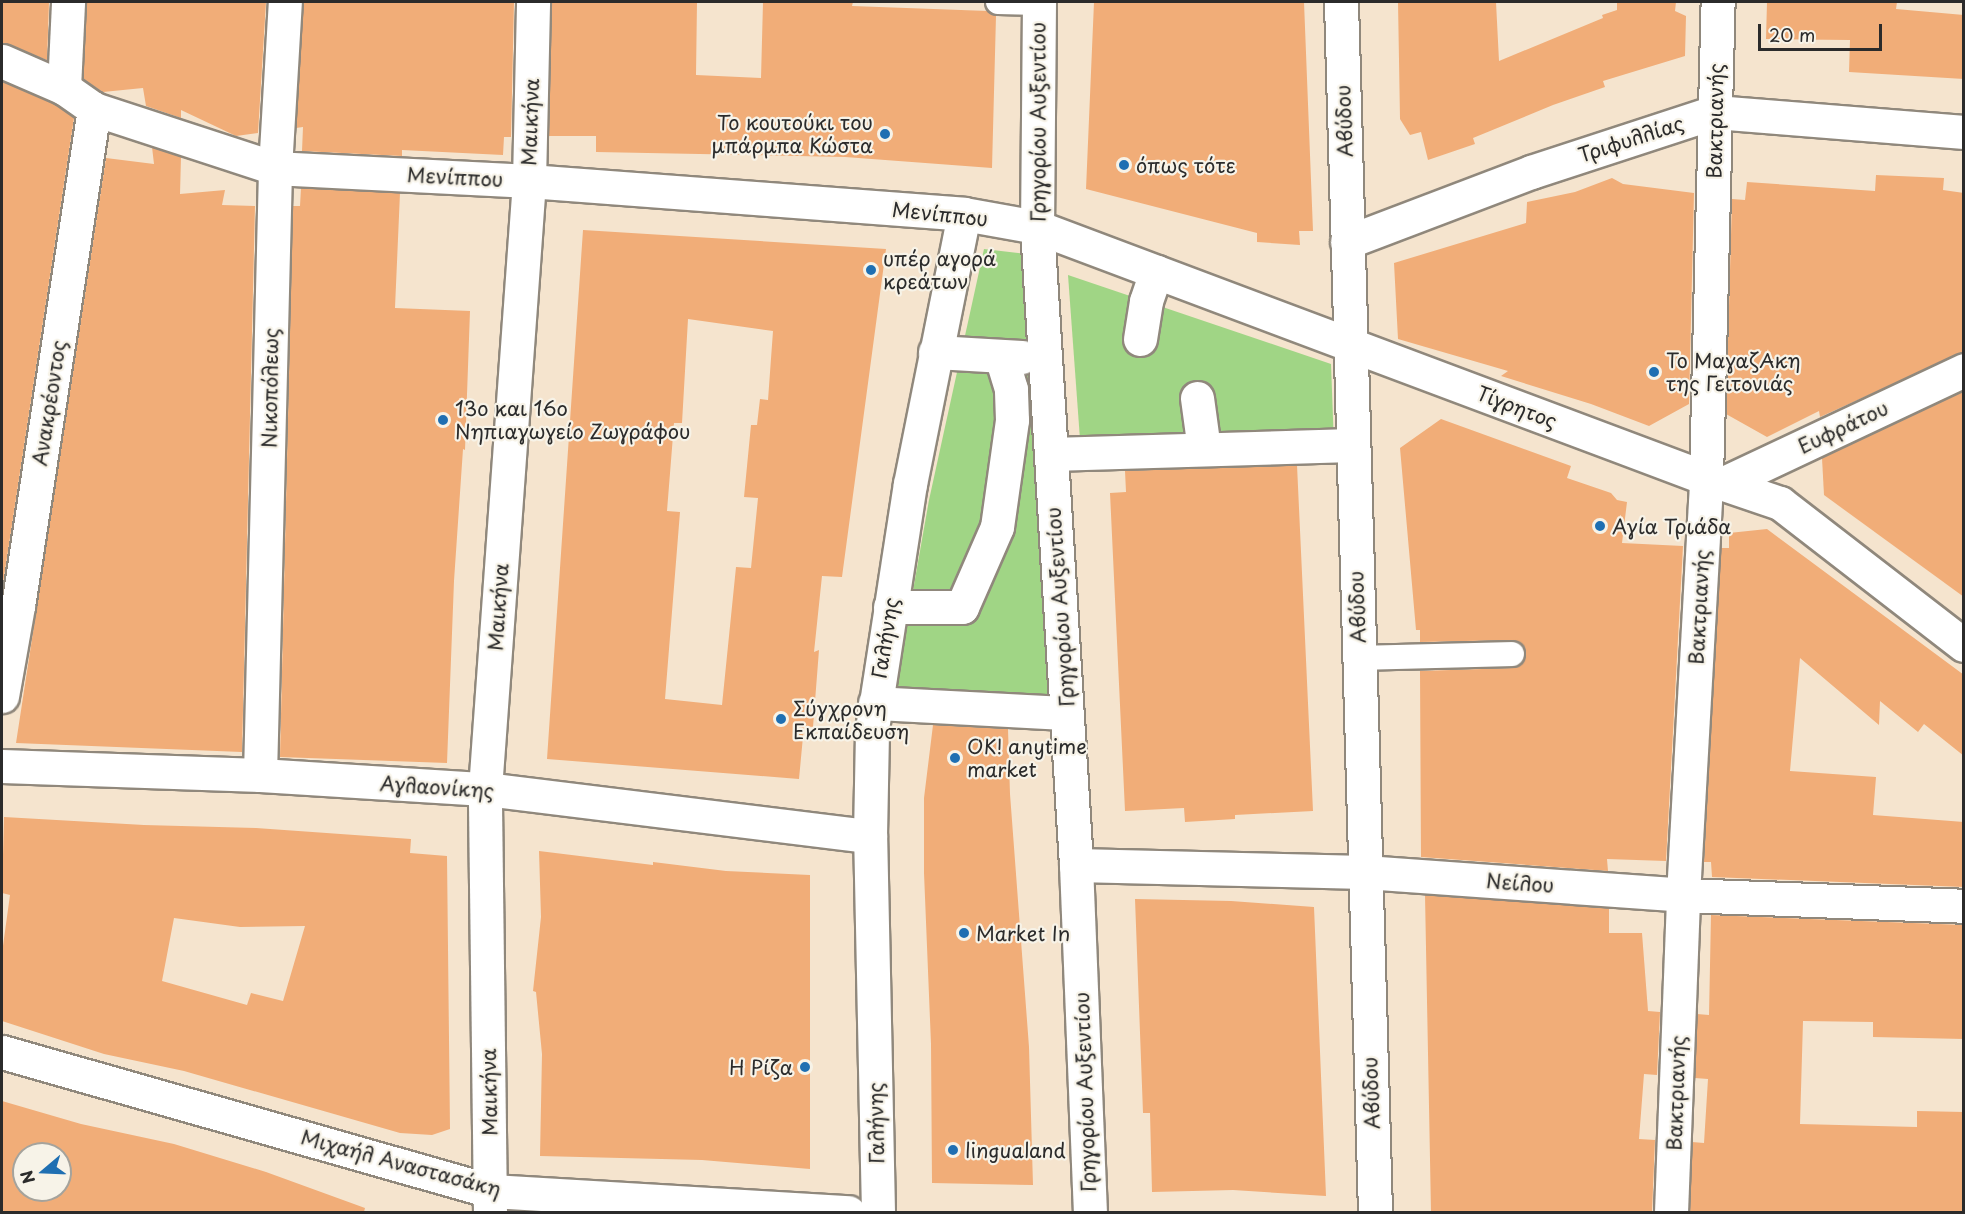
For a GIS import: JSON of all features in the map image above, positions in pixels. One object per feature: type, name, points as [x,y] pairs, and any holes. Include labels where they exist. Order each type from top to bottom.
[{"type":"street","points":[[64,88],[68,2]]},
{"type":"street","name":"Νικοπόλεως","points":[[260,776],[275,168],[285,2]]},
{"type":"street","name":"Μαικήνα","points":[[490,1202],[484,789],[529,181],[533,2]]},
{"type":"street","name":"Γρηγορίου Αυξεντίου","points":[[1039,2],[1036,227],[1076,865],[1090,1212]]},
{"type":"street","name":"Αβύδου","points":[[1341,2],[1375,1212]]},
{"type":"street","name":"Βακτριανής","points":[[1671,1212],[1683,895],[1714,481],[1715,112],[1718,2]]},
{"type":"street","name":"Μενίππου","points":[[2,61],[64,88],[94,109],[275,168],[529,181],[964,214],[1036,227]]},
{"type":"street","name":"Ανακρέοντος","points":[[2,696],[10,605],[94,109]]},
{"type":"street","name":"Τριφυλλίας","points":[[1347,242],[1531,172],[1715,112],[1964,132]]},
{"type":"street","name":"Γαλήνης","points":[[878,1212],[870,836],[872,729],[890,607],[935,352],[964,214]]},
{"type":"street","name":"Τίγρητος","points":[[1036,227],[1714,481],[1780,503],[1964,645]]},
{"type":"street","points":[[1140,339],[1146,301],[1156,272]]},
{"type":"street","points":[[935,352],[1045,359]]},
{"type":"street","points":[[890,607],[963,608],[997,527],[1012,420],[1011,389],[1001,356]]},
{"type":"street","name":"Ευφράτου","points":[[1714,481],[1964,370]]},
{"type":"street","points":[[1197,398],[1204,449]]},
{"type":"street","points":[[1051,454],[1352,445]]},
{"type":"street","points":[[875,703],[1067,713]]},
{"type":"street","name":"Αγλαονίκης","points":[[2,766],[260,776],[484,789],[870,836]]},
{"type":"street","name":"Νείλου","points":[[1076,865],[1365,872],[1683,895],[1964,906]]},
{"type":"street","name":"Μιχαήλ Αναστασάκη","points":[[2,1052],[490,1202],[848,1212]]},
{"type":"lane","points":[[998,2],[1039,2]]},
{"type":"lane","points":[[1359,658],[1512,654]]},
{"type":"green space","points":[[984,249],[1027,254],[1052,706],[894,698],[929,500]]},
{"type":"green space","points":[[1068,275],[1331,364],[1334,446],[1081,453]]},
{"type":"building","points":[[2,2],[49,2],[47,60],[2,43]]},
{"type":"building","points":[[87,2],[266,2],[258,133],[236,136],[181,110],[181,118],[146,106],[143,88],[103,92],[83,79]]},
{"type":"building","points":[[303,2],[514,2],[511,137],[504,137],[503,155],[402,150],[402,156],[302,151],[303,127],[296,128]]},
{"type":"building","points":[[552,2],[697,2],[696,75],[761,78],[763,2],[853,2],[852,6],[988,11],[996,16],[992,168],[845,157],[596,152],[596,136],[549,136]]},
{"type":"building","points":[[1094,2],[1304,2],[1313,231],[1299,231],[1300,245],[1257,242],[1257,233],[1086,189]]},
{"type":"building","points":[[1398,2],[1496,2],[1499,61],[1603,18],[1602,15],[1617,10],[1617,2],[1676,2],[1675,11],[1686,16],[1685,56],[1603,81],[1605,87],[1553,105],[1473,138],[1475,144],[1428,160],[1421,132],[1410,135],[1400,119]]},
{"type":"building","points":[[1767,2],[1897,2],[1896,9],[1964,15],[1964,79],[1849,72],[1850,40],[1766,39]]},
{"type":"building","points":[[2,81],[55,104],[74,118],[2,590]]},
{"type":"building","points":[[152,147],[181,157],[180,194],[225,190],[222,205],[255,206],[242,752],[16,743],[106,158],[154,164]]},
{"type":"building","points":[[1876,175],[1944,178],[1943,190],[1964,193],[1964,352],[1820,417],[1819,411],[1767,437],[1726,414],[1732,199],[1745,200],[1747,182],[1875,191]]},
{"type":"building","points":[[1612,178],[1623,184],[1694,193],[1689,404],[1649,426],[1591,404],[1501,376],[1508,371],[1398,339],[1394,263],[1526,223],[1527,202],[1575,192]]},
{"type":"building","points":[[301,188],[400,193],[395,308],[470,311],[465,450],[463,449],[454,581],[447,763],[280,757],[293,206],[300,206]]},
{"type":"building","points":[[583,230],[886,249],[842,577],[822,576],[814,652],[819,650],[813,727],[804,726],[799,779],[547,759]],"holes":[[[688,319],[773,331],[768,400],[760,399],[757,425],[751,425],[744,497],[758,498],[751,568],[736,567],[722,705],[665,699],[680,512],[667,511],[674,423],[682,423]]]},
{"type":"building","points":[[1964,391],[1964,597],[1824,495],[1822,458]]},
{"type":"building","points":[[1441,419],[1571,466],[1567,478],[1611,493],[1617,500],[1627,502],[1622,543],[1683,546],[1666,861],[1607,859],[1608,871],[1421,857],[1420,671],[1513,668],[1524,661],[1526,654],[1524,646],[1512,640],[1420,642],[1420,630],[1416,630],[1400,448]]},
{"type":"building","points":[[1297,465],[1313,811],[1235,815],[1235,819],[1185,822],[1184,808],[1125,811],[1110,493],[1126,492],[1125,471]]},
{"type":"building","points":[[1767,529],[1964,675],[1964,756],[1924,724],[1918,732],[1880,701],[1879,725],[1800,658],[1790,771],[1876,777],[1873,815],[1964,822],[1964,887],[1712,877],[1711,862],[1704,862],[1721,548],[1729,548],[1729,533]]},
{"type":"building","points":[[933,725],[1008,729],[1010,794],[1029,1047],[1033,1185],[932,1183],[931,1044],[924,873],[924,798]]},
{"type":"building","points":[[4,817],[144,825],[256,828],[411,839],[410,853],[447,856],[450,1129],[432,1135],[400,1133],[184,1071],[104,1054],[2,1021],[2,953],[10,895],[2,893]],"holes":[[[174,918],[240,927],[305,926],[283,1001],[251,993],[247,1005],[162,981]]]},
{"type":"building","points":[[539,851],[653,865],[653,862],[726,871],[810,875],[810,1169],[702,1160],[540,1156],[542,1054],[536,992],[533,991],[541,917]]},
{"type":"building","points":[[1425,895],[1609,908],[1609,933],[1642,933],[1648,1011],[1660,1012],[1657,1075],[1644,1074],[1639,1139],[1655,1140],[1652,1212],[1431,1212]]},
{"type":"building","points":[[1135,899],[1231,901],[1314,907],[1326,1196],[1233,1190],[1152,1192],[1150,1113],[1143,1113]]},
{"type":"building","points":[[1711,915],[1964,925],[1964,1039],[1873,1037],[1873,1022],[1803,1021],[1800,1124],[1917,1127],[1917,1111],[1964,1112],[1964,1212],[1690,1212],[1692,1142],[1704,1143],[1708,1079],[1695,1078],[1697,1014],[1709,1015]]},
{"type":"building","points":[[2,1101],[81,1124],[174,1144],[266,1172],[365,1208],[364,1212],[2,1212]]},
{"type":"place","name":"Το κουτούκι του μπάρμπα Κώστα","points":[[885,134]]},
{"type":"place","name":"όπως τότε","points":[[1124,165]]},
{"type":"place","name":"υπέρ αγορά κρεάτων","points":[[871,270]]},
{"type":"place","name":"Το ΜαγαζΑκη της Γειτονιάς","points":[[1654,372]]},
{"type":"place","name":"13ο και 16ο Νηπιαγωγείο Ζωγράφου","points":[[443,420]]},
{"type":"place","name":"Αγία Τριάδα","points":[[1600,526]]},
{"type":"place","name":"Σύγχρονη Εκπαίδευση","points":[[781,719]]},
{"type":"place","name":"OK! anytime market","points":[[955,758]]},
{"type":"place","name":"Market In","points":[[964,933]]},
{"type":"place","name":"Η Ρίζα","points":[[805,1067]]},
{"type":"place","name":"lingualand","points":[[953,1150]]}]
